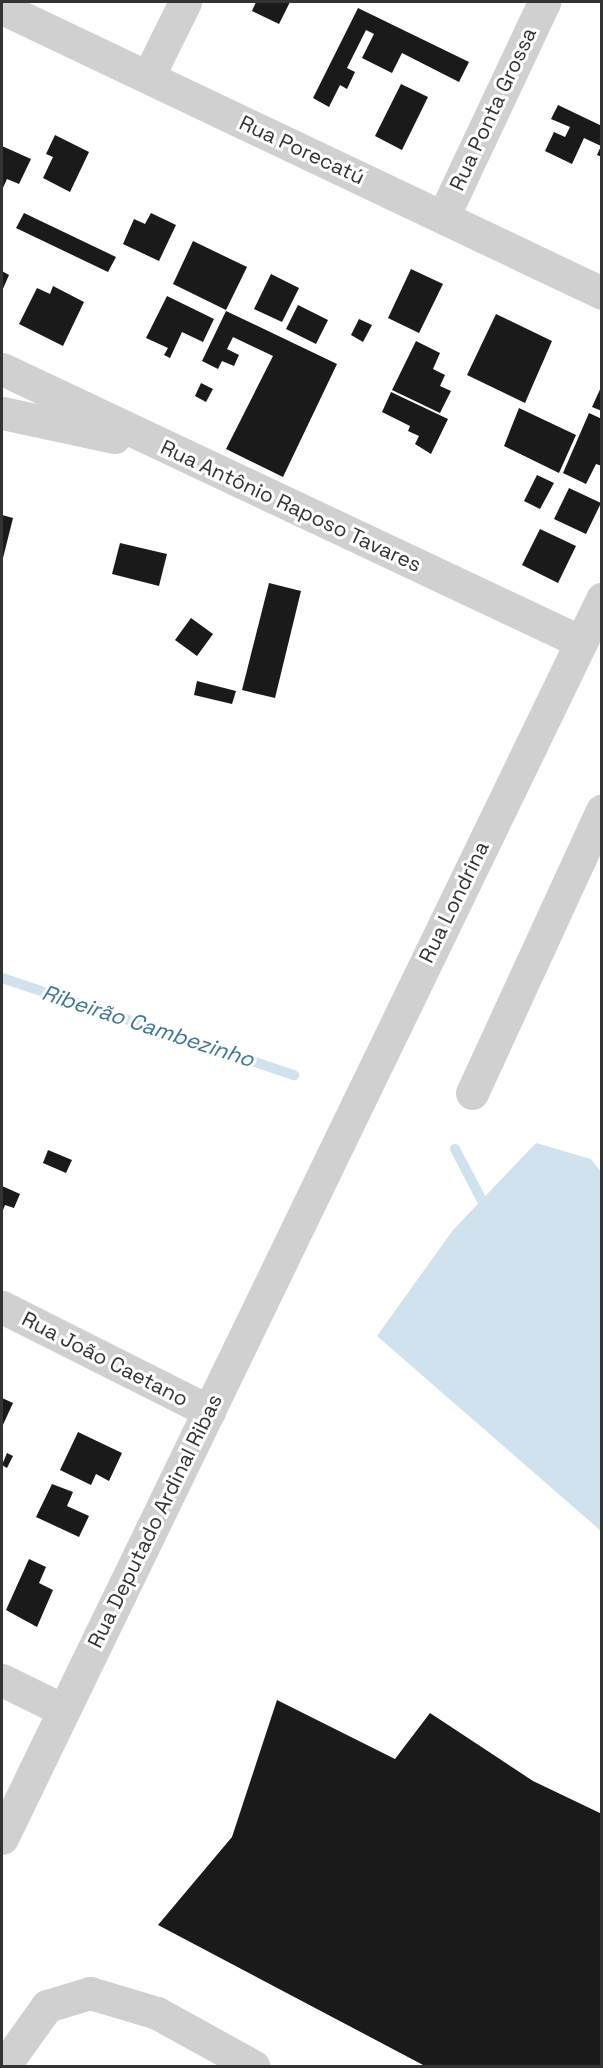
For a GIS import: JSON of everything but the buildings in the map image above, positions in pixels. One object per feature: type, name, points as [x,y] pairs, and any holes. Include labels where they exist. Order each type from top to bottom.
[{"type":"street","points":[[148,77],[185,2]]},
{"type":"street","name":"Rua Ponta Grossa","points":[[442,217],[544,2]]},
{"type":"street","name":"Rua Porecatú","points":[[2,8],[602,293]]},
{"type":"street","name":"Rua Antônio Raposo Tavares","points":[[2,369],[581,642]]},
{"type":"street","points":[[2,413],[168,449]]},
{"type":"street","name":"Rua Londrina","points":[[307,1204],[602,600]]},
{"type":"street","points":[[472,1093],[602,810]]},
{"type":"street","name":"Rua Deputado Ardinal Ribas","points":[[2,1838],[307,1204]]},
{"type":"street","name":"Rua João Caetano","points":[[2,1307],[209,1411]]},
{"type":"street","points":[[2,1680],[63,1710]]},
{"type":"street","points":[[4,2067],[47,2006],[90,1994],[157,2013],[253,2067]]},
{"type":"water","points":[[536,1143],[591,1159],[601,1172],[601,1531],[377,1336],[453,1230]]},
{"type":"waterway","name":"Ribeirão Cambezinho","points":[[2,978],[294,1075]]},
{"type":"waterway","name":"Ribeirão Cambezinho","points":[[455,1149],[488,1212]]}]
